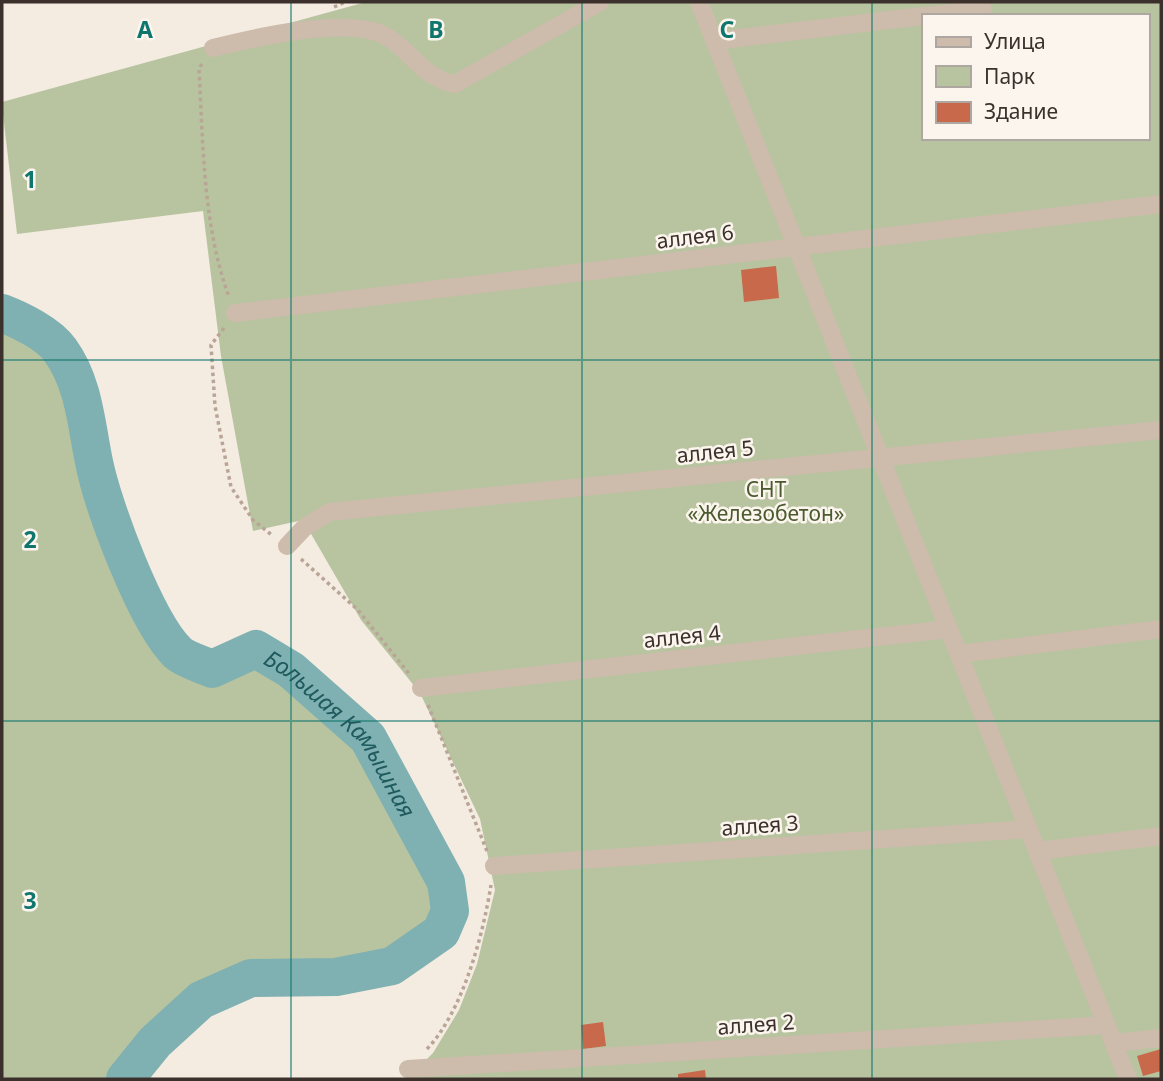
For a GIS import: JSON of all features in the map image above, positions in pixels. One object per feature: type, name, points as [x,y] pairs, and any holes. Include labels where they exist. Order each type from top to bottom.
[{"type":"street","points":[[213,48],[271,34],[305,30],[360,30],[387,37],[439,81],[455,84],[600,2]]},
{"type":"street","points":[[699,2],[1128,1079]]},
{"type":"street","points":[[942,14],[983,9]]},
{"type":"street","points":[[714,41],[922,16]]},
{"type":"street","name":"аллея 6","points":[[235,313],[1161,204]]},
{"type":"street","name":"аллея 5","points":[[287,546],[304,528],[329,512],[1161,430]]},
{"type":"street","name":"аллея 4","points":[[421,688],[949,629]]},
{"type":"street","points":[[959,654],[1161,629]]},
{"type":"street","name":"аллея 3","points":[[494,866],[1029,829]]},
{"type":"street","points":[[1038,851],[1161,836]]},
{"type":"street","name":"аллея 2","points":[[408,1069],[1107,1025]]},
{"type":"street","points":[[1114,1043],[1161,1038]]},
{"type":"path","points":[[213,48],[199,68],[210,211],[218,265],[235,313],[211,345],[215,406],[231,487],[253,520],[287,546],[358,610],[421,688],[494,866],[475,953],[451,1012],[432,1044],[408,1069]]},
{"type":"green space","name":"СНТ «Железобетон»","points":[[366,2],[1161,2],[1161,1079],[407,1079],[433,1053],[459,1010],[477,964],[495,890],[480,819],[420,693],[361,620],[303,520],[253,531],[221,356],[203,211],[17,234],[2,102]]},
{"type":"green space","points":[[2,313],[49,338],[69,363],[79,390],[106,506],[140,591],[166,638],[181,656],[212,669],[256,649],[291,670],[368,738],[446,882],[450,911],[441,932],[392,966],[336,977],[251,978],[201,1000],[155,1042],[125,1079],[2,1079]]},
{"type":"building","points":[[776,266],[779,298],[744,302],[741,270]]},
{"type":"building","points":[[603,1022],[606,1046],[583,1049],[581,1025]]},
{"type":"building","points":[[1161,1049],[1161,1071],[1143,1076],[1137,1056]]},
{"type":"building","points":[[705,1070],[706,1079],[678,1079],[678,1074]]},
{"type":"waterway","name":"Большая Камышная","points":[[2,313],[49,338],[68,363],[83,404],[106,506],[127,563],[166,638],[178,653],[212,669],[256,649],[291,670],[368,738],[446,882],[450,911],[441,932],[392,966],[336,977],[251,978],[201,1000],[155,1042],[125,1079]]}]
